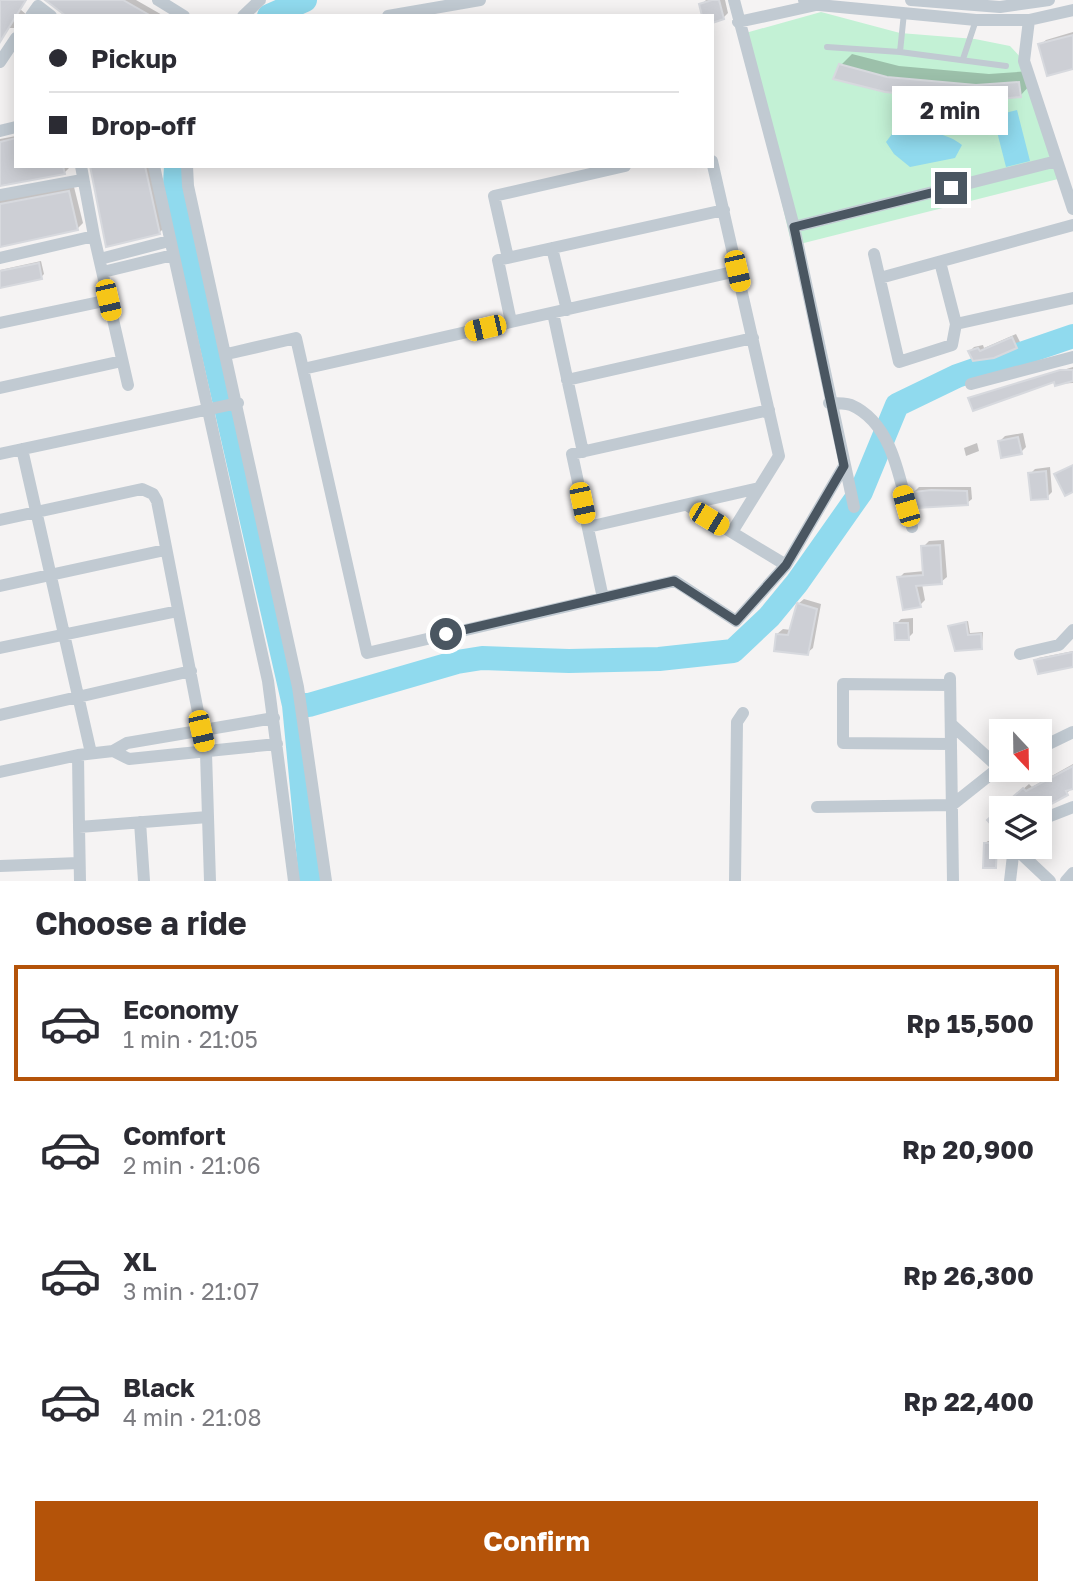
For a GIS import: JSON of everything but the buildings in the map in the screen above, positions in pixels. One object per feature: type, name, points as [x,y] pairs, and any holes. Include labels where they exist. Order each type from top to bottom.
[{"type":"street","points":[[158,0],[181,14]]},
{"type":"street","points":[[245,14],[260,0]]},
{"type":"street","points":[[400,14],[480,0]]},
{"type":"street","points":[[734,0],[737,22],[794,227],[829,402],[854,507]]},
{"type":"street","points":[[804,0],[819,5]]},
{"type":"street","points":[[737,22],[819,5],[1000,7],[1049,0]]},
{"type":"street","points":[[908,6],[976,20],[1029,20],[1073,10]]},
{"type":"street","points":[[1029,20],[1024,61],[1073,209]]},
{"type":"street","points":[[1,60],[14,41]]},
{"type":"street","points":[[794,227],[1057,161]]},
{"type":"street","points":[[154,168],[169,241],[212,409],[274,718],[294,881]]},
{"type":"street","points":[[187,168],[188,186],[298,687],[326,881]]},
{"type":"street","points":[[508,258],[494,195],[616,168]]},
{"type":"street","points":[[714,168],[779,456],[732,532]]},
{"type":"street","points":[[0,195],[82,173],[128,386]]},
{"type":"street","points":[[512,322],[498,260],[724,210]]},
{"type":"street","points":[[880,278],[1073,225]]},
{"type":"street","points":[[0,258],[94,236]]},
{"type":"street","points":[[101,266],[169,241]]},
{"type":"street","points":[[552,248],[566,310]]},
{"type":"street","points":[[874,254],[896,358],[904,363],[952,345],[956,324],[940,262]]},
{"type":"street","points":[[101,266],[173,255]]},
{"type":"street","points":[[303,369],[737,271]]},
{"type":"street","points":[[956,324],[1073,298]]},
{"type":"street","points":[[0,323],[108,300]]},
{"type":"street","points":[[553,313],[583,452]]},
{"type":"street","points":[[227,354],[296,338],[367,653],[674,581],[736,621],[786,565],[844,466]]},
{"type":"street","points":[[567,380],[753,338]]},
{"type":"street","points":[[971,384],[1073,357]]},
{"type":"street","points":[[0,387],[122,361]]},
{"type":"street","points":[[829,402],[851,405],[888,443],[912,527]]},
{"type":"street","points":[[0,454],[235,404]]},
{"type":"street","points":[[603,598],[572,454],[769,410]]},
{"type":"street","points":[[22,449],[78,697],[85,754],[79,827],[80,881]]},
{"type":"street","points":[[588,527],[759,488]]},
{"type":"street","points":[[0,520],[142,489],[153,494],[157,501],[206,754],[210,881]]},
{"type":"street","points":[[687,505],[786,565]]},
{"type":"street","points":[[0,586],[165,550]]},
{"type":"street","points":[[0,648],[178,611]]},
{"type":"street","points":[[1020,654],[1059,645],[1073,630]]},
{"type":"street","points":[[0,715],[191,671]]},
{"type":"street","points":[[951,744],[843,743],[843,684],[950,681],[951,724],[953,881]]},
{"type":"street","points":[[735,881],[737,722],[743,713]]},
{"type":"street","points":[[0,772],[85,754],[113,751],[127,743],[274,718]]},
{"type":"street","points":[[951,724],[989,757]]},
{"type":"street","points":[[1052,742],[1073,732]]},
{"type":"street","points":[[113,751],[129,759],[206,754],[277,744]]},
{"type":"street","points":[[817,807],[952,805],[989,774]]},
{"type":"street","points":[[1052,816],[1072,808]]},
{"type":"street","points":[[79,827],[208,817]]},
{"type":"street","points":[[140,822],[144,881]]},
{"type":"street","points":[[1010,881],[1013,859]]},
{"type":"street","points":[[1027,859],[1051,881]]},
{"type":"street","points":[[0,866],[79,863]]},
{"type":"street","points":[[1066,881],[1073,873]]},
{"type":"lane","points":[[900,52],[908,6]]},
{"type":"lane","points":[[963,59],[976,20]]},
{"type":"lane","points":[[827,47],[900,52],[1006,66]]},
{"type":"green space","points":[[821,12],[900,33],[975,39],[1010,46],[1024,61],[1058,179],[792,246],[742,34]]},
{"type":"water","points":[[1017,110],[1030,161],[1006,167],[993,116]]},
{"type":"water","points":[[917,122],[962,145],[955,158],[910,167],[894,154],[886,142],[898,126]]},
{"type":"waterway","points":[[274,14],[305,0]]},
{"type":"waterway","points":[[176,168],[175,185],[294,705],[311,881]]},
{"type":"waterway","points":[[294,705],[309,705],[457,662],[482,658],[569,661],[659,659],[733,651],[769,617],[797,583],[861,492],[897,405],[957,376],[1073,336]]},
{"type":"route","points":[[446,634],[674,581],[736,621],[786,565],[844,466],[794,227],[951,188]]}]
